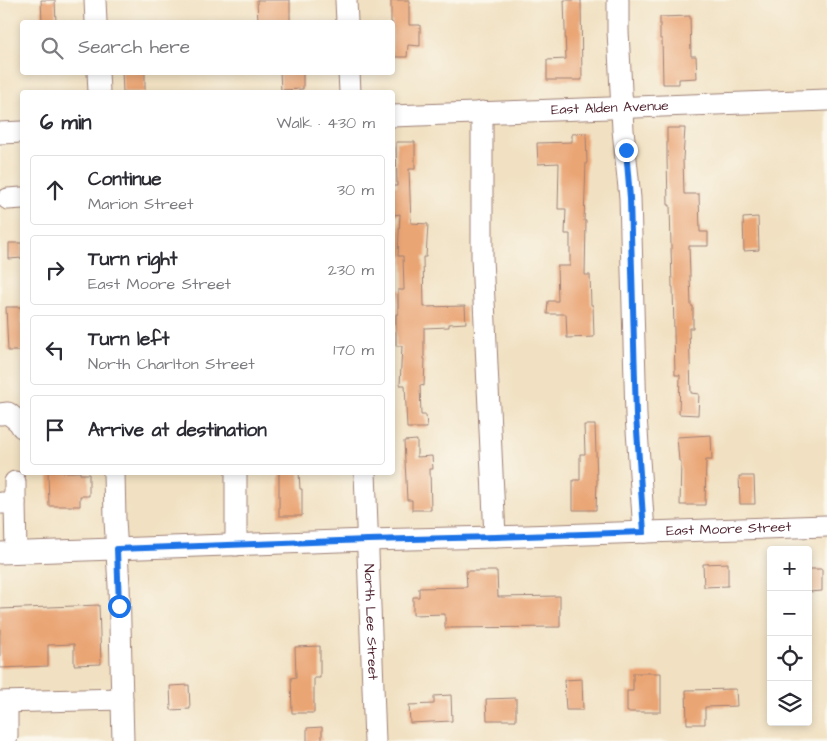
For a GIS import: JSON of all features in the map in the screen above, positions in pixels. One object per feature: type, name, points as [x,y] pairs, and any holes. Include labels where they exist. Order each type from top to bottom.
[{"type":"street","points":[[95,0],[96,20]]},
{"type":"street","points":[[346,0],[347,20]]},
{"type":"street","points":[[618,0],[622,108],[630,198],[636,416],[644,532]]},
{"type":"street","points":[[98,75],[99,90]]},
{"type":"street","points":[[349,75],[350,90]]},
{"type":"street","name":"East Alden Avenue","points":[[395,116],[827,100]]},
{"type":"street","points":[[482,112],[482,258],[495,537]]},
{"type":"street","points":[[0,133],[20,132]]},
{"type":"street","points":[[0,414],[8,413],[20,422]]},
{"type":"street","points":[[114,475],[123,741]]},
{"type":"street","points":[[236,475],[236,545]]},
{"type":"street","name":"North Lee Street","points":[[365,475],[375,741]]},
{"type":"street","points":[[8,552],[11,489]]},
{"type":"street","name":"East Moore Street","points":[[8,552],[827,526]]},
{"type":"street","points":[[6,741],[4,702],[122,699]]},
{"type":"building","points":[[41,0],[55,0],[56,20],[42,20]]},
{"type":"building","points":[[257,0],[290,0],[290,20],[258,20]]},
{"type":"building","points":[[391,0],[409,0],[409,25],[420,25],[420,46],[408,45],[407,57],[395,57],[395,20],[391,20]]},
{"type":"building","points":[[564,0],[581,0],[582,80],[547,80],[547,60],[566,59]]},
{"type":"building","points":[[690,16],[691,56],[696,56],[697,78],[679,79],[679,84],[663,84],[660,17]]},
{"type":"building","points":[[122,75],[145,75],[145,90],[123,90]]},
{"type":"building","points":[[280,75],[303,75],[303,89],[281,90]]},
{"type":"building","points":[[667,128],[685,128],[683,159],[684,194],[699,194],[700,232],[708,232],[708,246],[689,246],[691,306],[693,306],[693,328],[689,328],[691,393],[699,394],[698,415],[679,414],[680,375],[675,375]]},
{"type":"building","points":[[586,133],[585,275],[590,275],[594,337],[567,338],[566,314],[547,314],[548,301],[558,301],[557,266],[570,266],[570,234],[565,234],[566,209],[558,209],[559,163],[538,164],[537,143],[572,142],[572,134]]},
{"type":"building","points":[[396,142],[415,142],[415,169],[409,169],[411,223],[428,224],[426,257],[423,257],[424,307],[465,306],[466,323],[449,324],[449,327],[424,328],[424,386],[420,385],[421,415],[426,415],[427,428],[407,428],[405,385],[400,385],[402,346],[396,346],[396,314],[398,314],[398,290],[404,290],[403,256],[398,256],[400,214],[395,215],[395,186],[397,186]]},
{"type":"building","points":[[758,217],[759,250],[744,251],[743,218]]},
{"type":"building","points":[[9,243],[20,243],[20,258],[9,259]]},
{"type":"building","points":[[6,307],[20,307],[20,351],[8,351]]},
{"type":"building","points":[[584,425],[595,425],[596,510],[573,510],[573,480],[580,480],[580,454],[585,454]]},
{"type":"building","points":[[711,435],[712,460],[706,460],[705,505],[680,505],[681,461],[679,461],[677,437]]},
{"type":"building","points":[[417,440],[417,457],[432,456],[433,469],[430,469],[431,510],[412,510],[412,500],[407,500],[404,441]]},
{"type":"building","points":[[48,475],[89,475],[89,496],[80,496],[80,506],[49,506]]},
{"type":"building","points":[[279,475],[299,475],[300,489],[302,489],[302,516],[279,516]]},
{"type":"building","points":[[739,476],[754,476],[755,504],[740,504]]},
{"type":"building","points":[[728,563],[728,586],[704,587],[703,564]]},
{"type":"building","points":[[812,569],[822,569],[822,591],[812,592]]},
{"type":"building","points":[[466,571],[497,571],[498,597],[560,596],[560,627],[445,628],[445,614],[413,615],[413,597],[419,597],[419,588],[467,587]]},
{"type":"building","points":[[99,605],[101,664],[74,665],[74,644],[48,645],[48,666],[0,668],[0,609]]},
{"type":"building","points":[[320,646],[320,678],[314,678],[314,713],[292,713],[291,678],[296,677],[295,647]]},
{"type":"building","points":[[633,673],[661,673],[661,712],[627,712],[627,691],[633,691]]},
{"type":"building","points":[[582,679],[583,710],[566,710],[564,680]]},
{"type":"building","points":[[189,685],[190,709],[171,710],[170,686]]},
{"type":"building","points":[[736,689],[737,706],[705,707],[705,724],[687,724],[686,690]]},
{"type":"building","points":[[451,695],[452,721],[410,723],[409,705],[434,704],[434,696]]},
{"type":"building","points":[[516,698],[516,720],[487,720],[486,699]]},
{"type":"building","points":[[322,727],[322,741],[307,741],[307,728]]},
{"type":"route","points":[[119,606],[117,549],[644,532],[636,416],[630,198],[626,150]]}]
